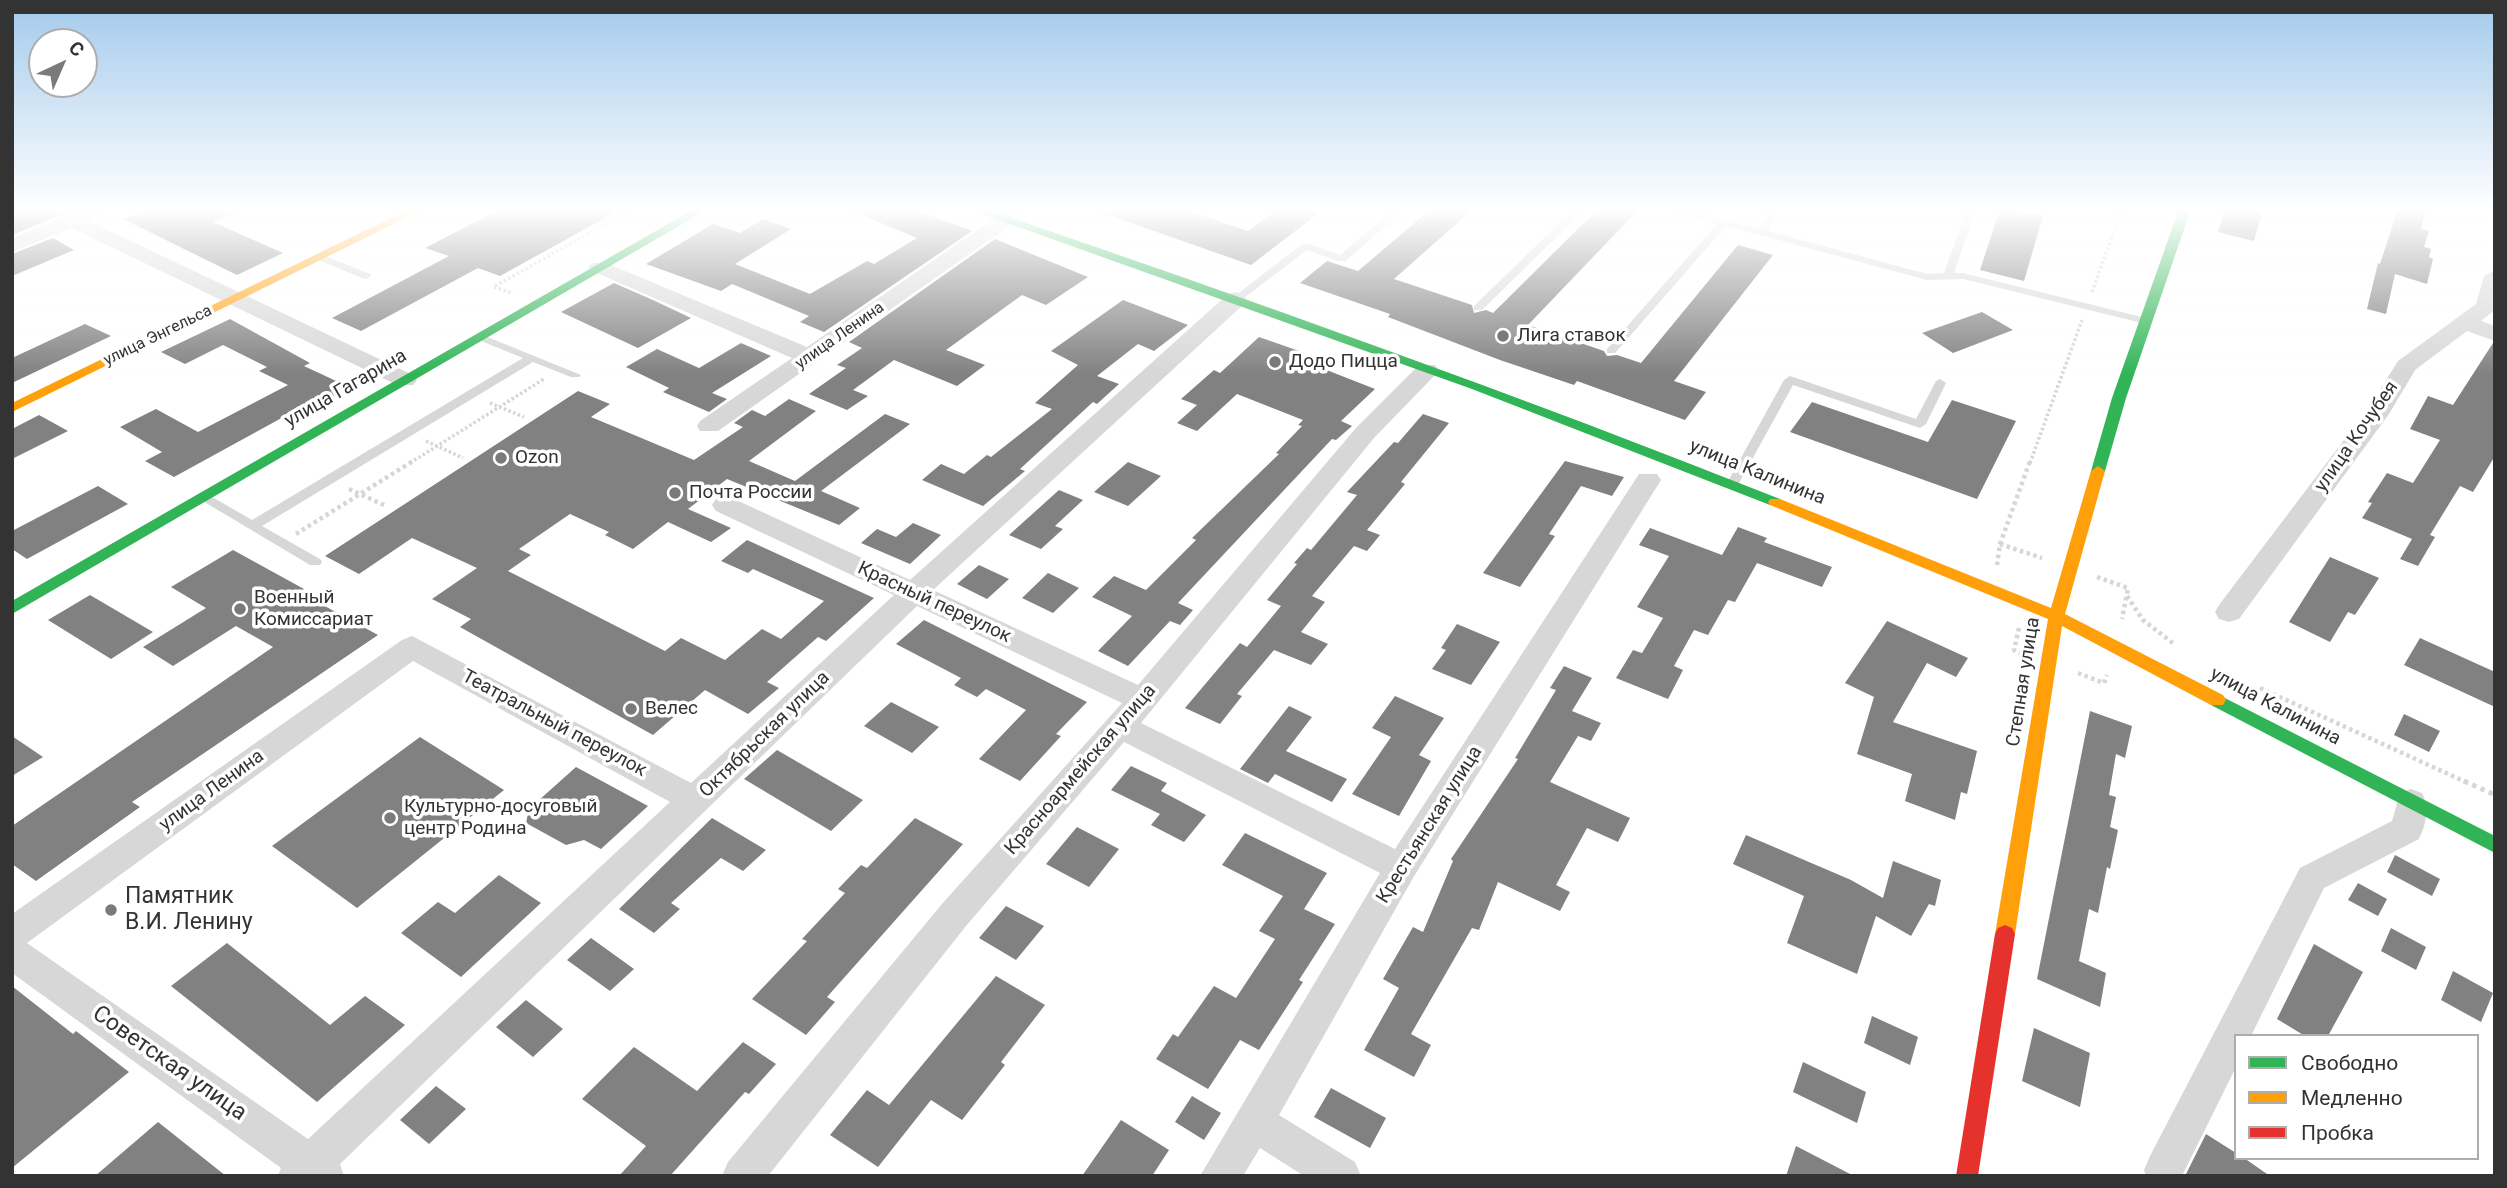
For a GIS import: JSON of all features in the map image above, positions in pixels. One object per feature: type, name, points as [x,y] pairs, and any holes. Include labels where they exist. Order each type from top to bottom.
[{"type":"main road","name":"улица Энгельса","points":[[12,408],[304,264]]},
{"type":"main road","name":"улица Гагарина","points":[[12,608],[604,264]]},
{"type":"main road","name":"улица Калинина","points":[[1144,264],[1732,485],[2056,616],[2495,845]]},
{"type":"main road","name":"Степная улица","points":[[1966,1176],[2056,616],[2119,398],[2166,264]]},
{"type":"street","points":[[162,264],[405,380]]},
{"type":"street","name":"улица Ленина","points":[[709,426],[942,264]]},
{"type":"street","points":[[599,267],[810,357]]},
{"type":"street","name":"улица Кочубея","points":[[2229,612],[2380,409],[2406,366],[2486,307],[2495,276]]},
{"type":"street","name":"Октябрьская улица","points":[[311,1172],[913,593],[1236,299]]},
{"type":"street","points":[[2465,323],[2495,334]]},
{"type":"street","name":"Красноармейская улица","points":[[741,1176],[954,915],[1121,727],[1366,433],[1427,370]]},
{"type":"street","name":"Крестьянская улица","points":[[1220,1176],[1255,1122],[1401,868],[1648,480]]},
{"type":"street","name":"Красный переулок","points":[[725,505],[1143,701]]},
{"type":"street","name":"улица Ленина","points":[[12,934],[412,647]]},
{"type":"street","name":"Театральный переулок","points":[[412,647],[696,801]]},
{"type":"street","points":[[1121,727],[1401,868]]},
{"type":"street","points":[[2164,1170],[2312,878],[2407,829],[2411,802]]},
{"type":"street","name":"Советская улица","points":[[12,953],[311,1172]]},
{"type":"street","points":[[1255,1122],[1341,1176]]},
{"type":"lane","points":[[338,264],[366,276]]},
{"type":"lane","points":[[1236,299],[1282,264]]},
{"type":"lane","points":[[1478,308],[1523,264]]},
{"type":"lane","points":[[1611,351],[1687,264]]},
{"type":"lane","points":[[1880,264],[1927,277],[1963,276],[2146,321]]},
{"type":"lane","points":[[1948,276],[1952,264]]},
{"type":"lane","points":[[480,337],[575,375]]},
{"type":"lane","points":[[251,526],[532,358]]},
{"type":"lane","points":[[1732,485],[1790,380],[1920,424],[1940,383]]},
{"type":"lane","points":[[202,497],[315,562]]},
{"type":"path","points":[[494,287],[534,264]]},
{"type":"path","points":[[2000,544],[2102,264]]},
{"type":"path","points":[[282,543],[560,369]]},
{"type":"path","points":[[2127,596],[2143,620],[2184,651]]},
{"type":"path","points":[[2252,688],[2265,688],[2495,795]]},
{"type":"building","points":[[12,264],[40,264],[12,276]]},
{"type":"building","points":[[216,264],[259,264],[237,275]]},
{"type":"building","points":[[433,264],[521,264],[500,276],[478,268],[361,331],[332,318]]},
{"type":"building","points":[[647,264],[736,264],[810,294],[861,264],[923,264],[824,332],[800,322],[809,316],[732,284],[721,291]]},
{"type":"building","points":[[959,264],[1057,264],[1088,277],[1046,305],[1022,295],[946,350],[985,365],[957,386],[894,360],[853,390],[868,396],[847,410],[809,394],[846,368],[837,365],[862,348],[849,342]]},
{"type":"building","points":[[1323,264],[1338,264],[1358,271],[1366,264],[1410,264],[1394,279],[1472,305],[1474,313],[1486,310],[1493,313],[1542,264],[1586,264],[1528,325],[1604,351],[1607,356],[1617,355],[1641,363],[1722,264],[1766,264],[1674,381],[1706,392],[1685,420],[1577,381],[1574,385],[1500,360],[1388,317],[1390,314],[1300,283]]},
{"type":"building","points":[[1982,264],[2029,264],[2024,281],[1980,270]]},
{"type":"building","points":[[2378,264],[2432,264],[2427,284],[2395,274],[2386,314],[2367,309]]},
{"type":"building","points":[[614,283],[691,318],[638,348],[561,312]]},
{"type":"building","points":[[1123,300],[1188,325],[1154,351],[1138,344],[1097,376],[1119,384],[1097,404],[1093,402],[1020,469],[1025,471],[983,506],[922,480],[941,464],[964,474],[987,455],[991,457],[1052,409],[1035,403],[1078,365],[1051,351]]},
{"type":"building","points":[[1982,312],[2013,330],[1953,353],[1922,333]]},
{"type":"building","points":[[230,319],[310,363],[304,366],[349,387],[324,401],[318,398],[174,477],[145,461],[162,452],[120,427],[156,409],[198,432],[288,385],[259,371],[267,367],[223,345],[185,364],[161,352]]},
{"type":"building","points":[[85,324],[111,336],[12,383],[12,358]]},
{"type":"building","points":[[1259,337],[1302,352],[1296,358],[1375,389],[1341,421],[1352,426],[1336,440],[1332,439],[1178,603],[1193,610],[1180,625],[1170,621],[1128,666],[1098,651],[1132,616],[1092,597],[1114,576],[1146,590],[1196,540],[1192,538],[1279,454],[1276,453],[1302,426],[1298,425],[1303,420],[1237,394],[1197,431],[1177,423],[1197,405],[1181,399],[1214,370],[1220,373]]},
{"type":"building","points":[[741,343],[771,356],[712,393],[727,399],[709,412],[663,392],[669,388],[626,367],[657,349],[699,368]]},
{"type":"building","points":[[2493,343],[2495,456],[2473,492],[2460,486],[2430,535],[2435,537],[2418,566],[2400,559],[2412,539],[2362,518],[2372,503],[2368,502],[2387,473],[2413,483],[2440,440],[2410,429],[2428,396],[2453,405]]},
{"type":"building","points":[[578,391],[610,404],[591,417],[694,460],[743,427],[734,423],[752,410],[765,416],[789,399],[816,411],[749,461],[795,481],[885,414],[910,424],[821,491],[860,508],[839,525],[727,479],[688,509],[731,528],[711,542],[668,522],[633,549],[605,535],[609,532],[570,514],[519,549],[531,555],[508,571],[665,651],[681,638],[725,660],[762,629],[781,639],[824,601],[753,569],[748,573],[721,561],[747,540],[874,598],[826,641],[818,637],[767,682],[779,688],[748,714],[705,690],[653,735],[460,627],[471,619],[432,599],[477,568],[412,538],[359,574],[325,556]]},
{"type":"building","points":[[1952,400],[2016,421],[1977,499],[1790,432],[1812,402],[1928,442]]},
{"type":"building","points":[[1423,414],[1449,423],[1401,482],[1405,484],[1367,530],[1380,535],[1367,551],[1354,546],[1312,596],[1325,602],[1301,632],[1328,644],[1311,665],[1274,650],[1237,694],[1242,696],[1220,724],[1185,708],[1240,643],[1247,647],[1281,606],[1267,600],[1297,564],[1294,563],[1307,548],[1311,550],[1357,495],[1347,492],[1394,442],[1398,443]]},
{"type":"building","points":[[39,415],[68,431],[12,459],[12,429]]},
{"type":"building","points":[[1565,461],[1624,477],[1612,496],[1581,486],[1549,534],[1555,536],[1520,587],[1483,573]]},
{"type":"building","points":[[1128,462],[1161,476],[1128,506],[1094,492]]},
{"type":"building","points":[[98,486],[128,504],[27,559],[12,549],[12,531]]},
{"type":"building","points":[[1059,490],[1083,500],[1055,526],[1063,529],[1041,549],[1009,535]]},
{"type":"building","points":[[913,523],[941,535],[910,564],[861,543],[877,529],[896,537]]},
{"type":"building","points":[[1738,527],[1767,538],[1764,542],[1832,567],[1822,587],[1757,563],[1735,602],[1728,600],[1708,635],[1694,630],[1674,666],[1683,670],[1668,699],[1616,678],[1633,650],[1642,653],[1663,618],[1637,607],[1669,556],[1639,545],[1650,528],[1722,555]]},
{"type":"building","points":[[233,550],[304,589],[299,592],[378,635],[132,802],[140,807],[36,881],[12,864],[12,826],[273,647],[236,626],[173,666],[143,647],[206,608],[171,587]]},
{"type":"building","points":[[2330,557],[2379,578],[2355,615],[2348,612],[2330,642],[2289,622]]},
{"type":"building","points":[[979,565],[1009,579],[987,599],[957,584]]},
{"type":"building","points":[[1048,573],[1079,588],[1053,613],[1022,598]]},
{"type":"building","points":[[90,595],[153,632],[111,659],[48,620]]},
{"type":"building","points":[[924,620],[1087,702],[1056,734],[1061,736],[1020,781],[979,759],[1026,710],[986,689],[977,697],[954,685],[961,678],[896,644]]},
{"type":"building","points":[[1887,621],[1968,658],[1956,677],[1927,663],[1893,722],[1977,751],[1967,794],[1961,792],[1955,820],[1905,801],[1912,774],[1857,754],[1874,697],[1845,683]]},
{"type":"building","points":[[1457,624],[1500,642],[1471,685],[1432,669],[1446,650],[1441,648]]},
{"type":"building","points":[[2420,638],[2495,672],[2495,707],[2404,665]]},
{"type":"building","points":[[1564,666],[1592,678],[1572,711],[1601,723],[1591,741],[1578,736],[1550,782],[1630,818],[1618,842],[1587,828],[1556,885],[1570,892],[1560,911],[1498,882],[1479,930],[1472,928],[1411,1034],[1431,1045],[1414,1077],[1364,1050],[1399,988],[1383,979],[1413,927],[1423,932],[1453,861],[1451,859],[1518,759],[1515,758],[1556,690],[1550,688]]},
{"type":"building","points":[[1395,696],[1444,718],[1419,755],[1431,761],[1399,816],[1352,794],[1391,737],[1372,728]]},
{"type":"building","points":[[891,702],[939,727],[912,753],[864,726]]},
{"type":"building","points":[[1289,706],[1312,717],[1286,751],[1347,779],[1332,802],[1275,774],[1268,783],[1240,769]]},
{"type":"building","points":[[2090,711],[2132,726],[2125,758],[2116,754],[2109,795],[2116,797],[2110,827],[2118,830],[2110,869],[2107,867],[2098,913],[2089,909],[2079,961],[2106,973],[2100,1007],[2037,979]]},
{"type":"building","points":[[2404,714],[2440,731],[2429,752],[2394,735]]},
{"type":"building","points":[[12,736],[43,757],[12,776]]},
{"type":"building","name":"Культурно-досуговый центр Родина","points":[[420,737],[504,790],[357,908],[272,846]]},
{"type":"building","points":[[777,750],[863,800],[831,831],[744,779]]},
{"type":"building","points":[[1131,766],[1167,783],[1161,791],[1206,815],[1184,842],[1151,825],[1160,814],[1111,790]]},
{"type":"building","points":[[576,767],[648,806],[601,849],[584,840],[566,845],[526,823],[529,809]]},
{"type":"building","points":[[712,818],[766,850],[743,871],[721,858],[671,903],[680,909],[654,933],[619,909]]},
{"type":"building","points":[[915,818],[963,844],[827,997],[835,1002],[806,1035],[752,999],[807,941],[802,939],[845,893],[838,889],[861,865],[867,868]]},
{"type":"building","points":[[1077,827],[1119,849],[1089,887],[1046,864]]},
{"type":"building","points":[[1245,833],[1327,873],[1304,909],[1335,924],[1299,980],[1303,982],[1259,1050],[1240,1040],[1208,1089],[1156,1059],[1173,1034],[1178,1037],[1214,986],[1236,998],[1275,939],[1259,931],[1283,896],[1222,865]]},
{"type":"building","points":[[1746,835],[1851,880],[1883,898],[1893,861],[1941,880],[1935,906],[1929,904],[1911,936],[1876,916],[1857,974],[1787,943],[1804,896],[1733,864]]},
{"type":"building","points":[[2395,855],[2440,879],[2432,896],[2387,872]]},
{"type":"building","points":[[499,875],[541,903],[461,977],[401,933],[438,902],[455,913]]},
{"type":"building","points":[[2358,883],[2387,899],[2378,916],[2348,900]]},
{"type":"building","points":[[1006,906],[1044,926],[1016,960],[979,938]]},
{"type":"building","points":[[2391,928],[2426,947],[2416,970],[2381,951]]},
{"type":"building","points":[[591,938],[634,969],[610,991],[567,960]]},
{"type":"building","points":[[227,943],[330,1025],[365,996],[405,1025],[317,1102],[171,986]]},
{"type":"building","points":[[2314,944],[2363,972],[2329,1034],[2302,1034],[2277,1019]]},
{"type":"building","points":[[2453,971],[2493,993],[2481,1022],[2441,1000]]},
{"type":"building","points":[[996,976],[1045,1005],[1001,1062],[1005,1065],[962,1120],[931,1100],[878,1167],[830,1135],[867,1090],[889,1105]]},
{"type":"building","points":[[12,986],[73,1034],[76,1031],[129,1072],[12,1168]]},
{"type":"building","points":[[526,1000],[563,1029],[533,1057],[496,1027]]},
{"type":"building","points":[[1872,1016],[1918,1037],[1910,1065],[1864,1043]]},
{"type":"building","points":[[2034,1028],[2090,1053],[2080,1107],[2022,1081]]},
{"type":"building","points":[[743,1042],[776,1064],[749,1094],[745,1092],[670,1176],[619,1176],[646,1146],[582,1099],[634,1047],[697,1091]]},
{"type":"building","points":[[1803,1062],[1866,1092],[1857,1123],[1793,1092]]},
{"type":"building","points":[[436,1086],[466,1109],[429,1144],[400,1120]]},
{"type":"building","points":[[1331,1088],[1386,1118],[1370,1148],[1314,1117]]},
{"type":"building","points":[[1192,1096],[1221,1113],[1204,1140],[1175,1122]]},
{"type":"building","points":[[1121,1120],[1169,1150],[1152,1176],[1082,1176]]},
{"type":"building","points":[[158,1122],[226,1176],[95,1176]]},
{"type":"building","points":[[2206,1134],[2234,1152],[2234,1160],[2247,1160],[2270,1176],[2185,1176]]},
{"type":"building","points":[[1796,1146],[1854,1176],[1786,1176]]},
{"type":"traffic: fast","points":[[12,608],[606,264]]},
{"type":"traffic: fast","points":[[1134,264],[1576,424],[1775,502]]},
{"type":"traffic: fast","points":[[2098,471],[2119,398],[2166,264]]},
{"type":"traffic: fast","points":[[2217,700],[2495,845]]},
{"type":"traffic: slow","points":[[12,408],[305,264]]},
{"type":"traffic: slow","points":[[2005,934],[2056,616],[2098,471]]},
{"type":"traffic: slow","points":[[1775,502],[2056,616],[2217,700]]},
{"type":"traffic: jam","points":[[1967,1176],[2005,934]]},
{"type":"place","name":"Лига ставок","points":[[1503,336]]},
{"type":"place","name":"Додо Пицца","points":[[1275,362]]},
{"type":"place","name":"Ozon","points":[[501,458]]},
{"type":"place","name":"Почта России","points":[[675,493]]},
{"type":"place","name":"Военный Комиссариат","points":[[240,609]]},
{"type":"place","name":"Велес","points":[[631,709]]},
{"type":"place","name":"Культурно-досуговый центр Родина","points":[[390,818]]},
{"type":"place","name":"Памятник В.И. Ленину","points":[[111,910]]}]
